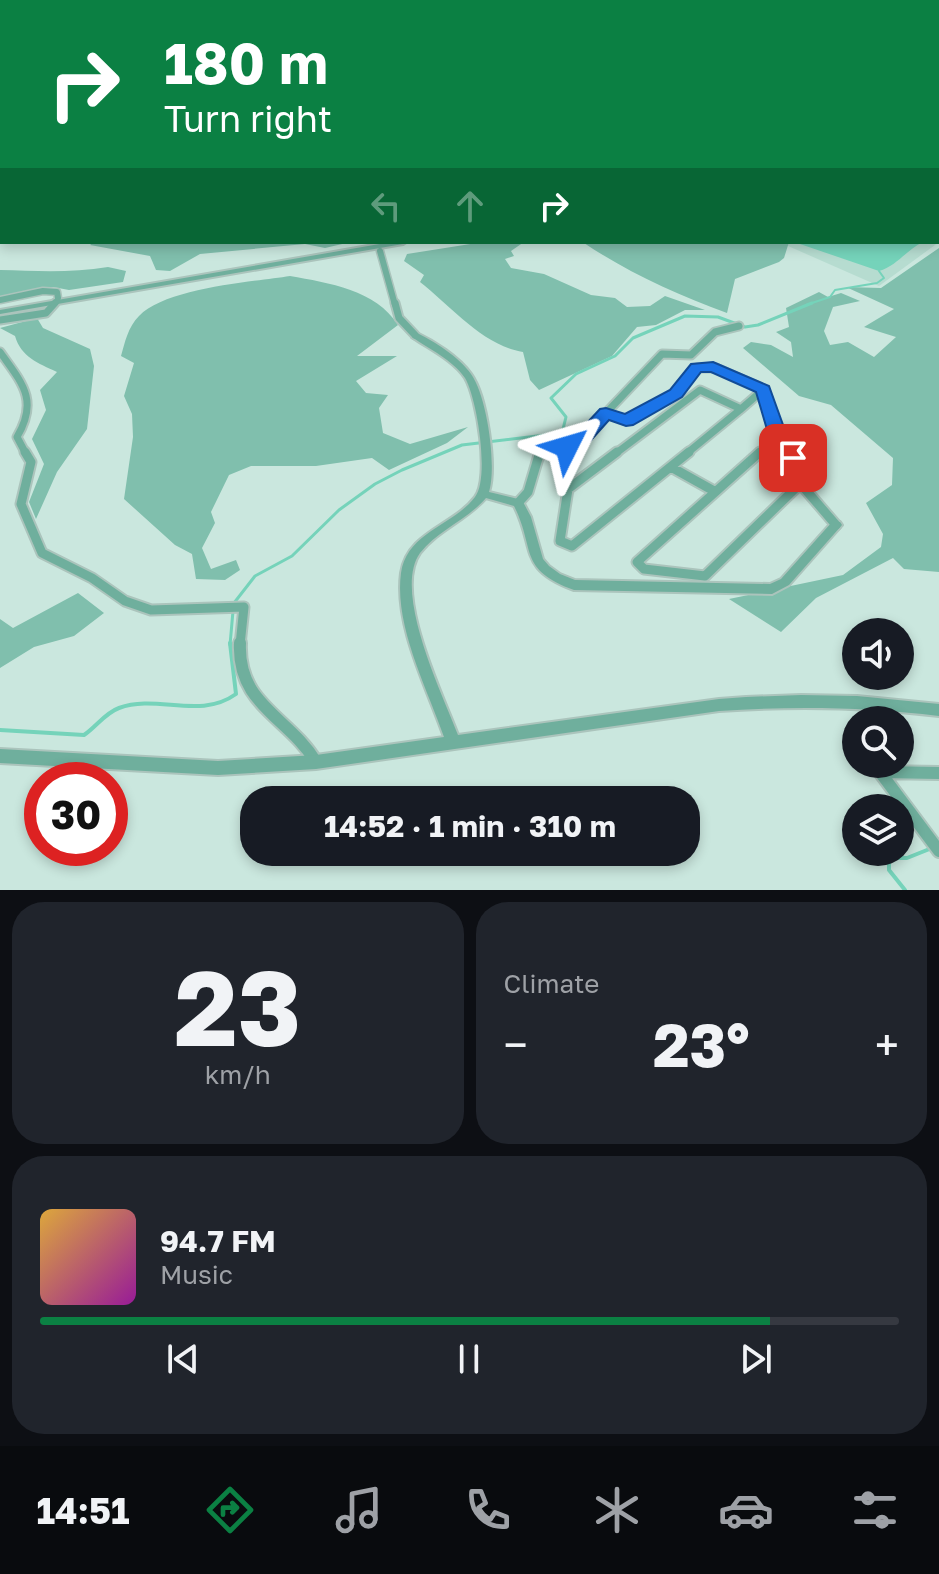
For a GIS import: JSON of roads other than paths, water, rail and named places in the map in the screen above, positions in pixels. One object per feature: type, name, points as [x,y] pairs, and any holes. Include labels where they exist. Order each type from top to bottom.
[{"type":"street","points":[[0,310],[391,244]]},
{"type":"street","points":[[0,320],[46,313],[58,299],[379,247],[399,318],[415,335],[463,370],[471,380],[477,399],[488,474],[484,494],[420,547],[409,560],[406,573],[414,632],[453,741]]},
{"type":"street","points":[[0,300],[43,291],[57,292],[58,299]]},
{"type":"street","points":[[518,503],[528,492],[539,455],[579,443],[615,399],[652,368],[662,354],[691,355],[715,332],[739,326]]},
{"type":"street","points":[[0,352],[27,396],[31,411],[29,421],[17,437],[31,462],[21,504],[42,553],[92,578],[125,601],[151,610],[244,607],[240,651],[247,684],[251,692],[308,746],[316,762]]},
{"type":"street","points":[[484,494],[518,503],[530,525],[532,551],[539,564],[552,577],[574,585],[772,589],[785,582],[836,525],[805,489],[798,464],[783,450],[764,389],[716,368],[700,367],[670,398],[626,421],[606,413]]},
{"type":"street","points":[[741,409],[700,390],[568,489],[560,541],[572,546],[671,467],[741,409],[764,389]]},
{"type":"street","points":[[779,435],[637,562],[644,569],[705,576],[803,481]]},
{"type":"street","points":[[671,467],[714,491]]},
{"type":"street","points":[[0,756],[218,768],[316,762],[719,705],[772,701],[867,703],[939,710]]},
{"type":"street","points":[[939,773],[880,772],[939,851]]},
{"type":"waterway","points":[[812,303],[830,297],[835,290],[877,283],[884,278],[879,271]]},
{"type":"waterway","points":[[234,603],[255,576],[292,556],[339,510],[375,484],[402,470],[462,445],[562,433],[566,417],[551,398],[576,374],[615,356],[633,338],[685,316],[718,317],[745,327],[758,325],[812,303]]},
{"type":"waterway","points":[[806,305],[812,303]]},
{"type":"waterway","points":[[230,644],[233,611]]},
{"type":"waterway","points":[[0,730],[84,735],[114,710],[133,704],[193,706],[222,701],[236,694],[230,644]]},
{"type":"waterway","points":[[905,890],[889,870],[889,858],[907,858],[932,848]]}]
